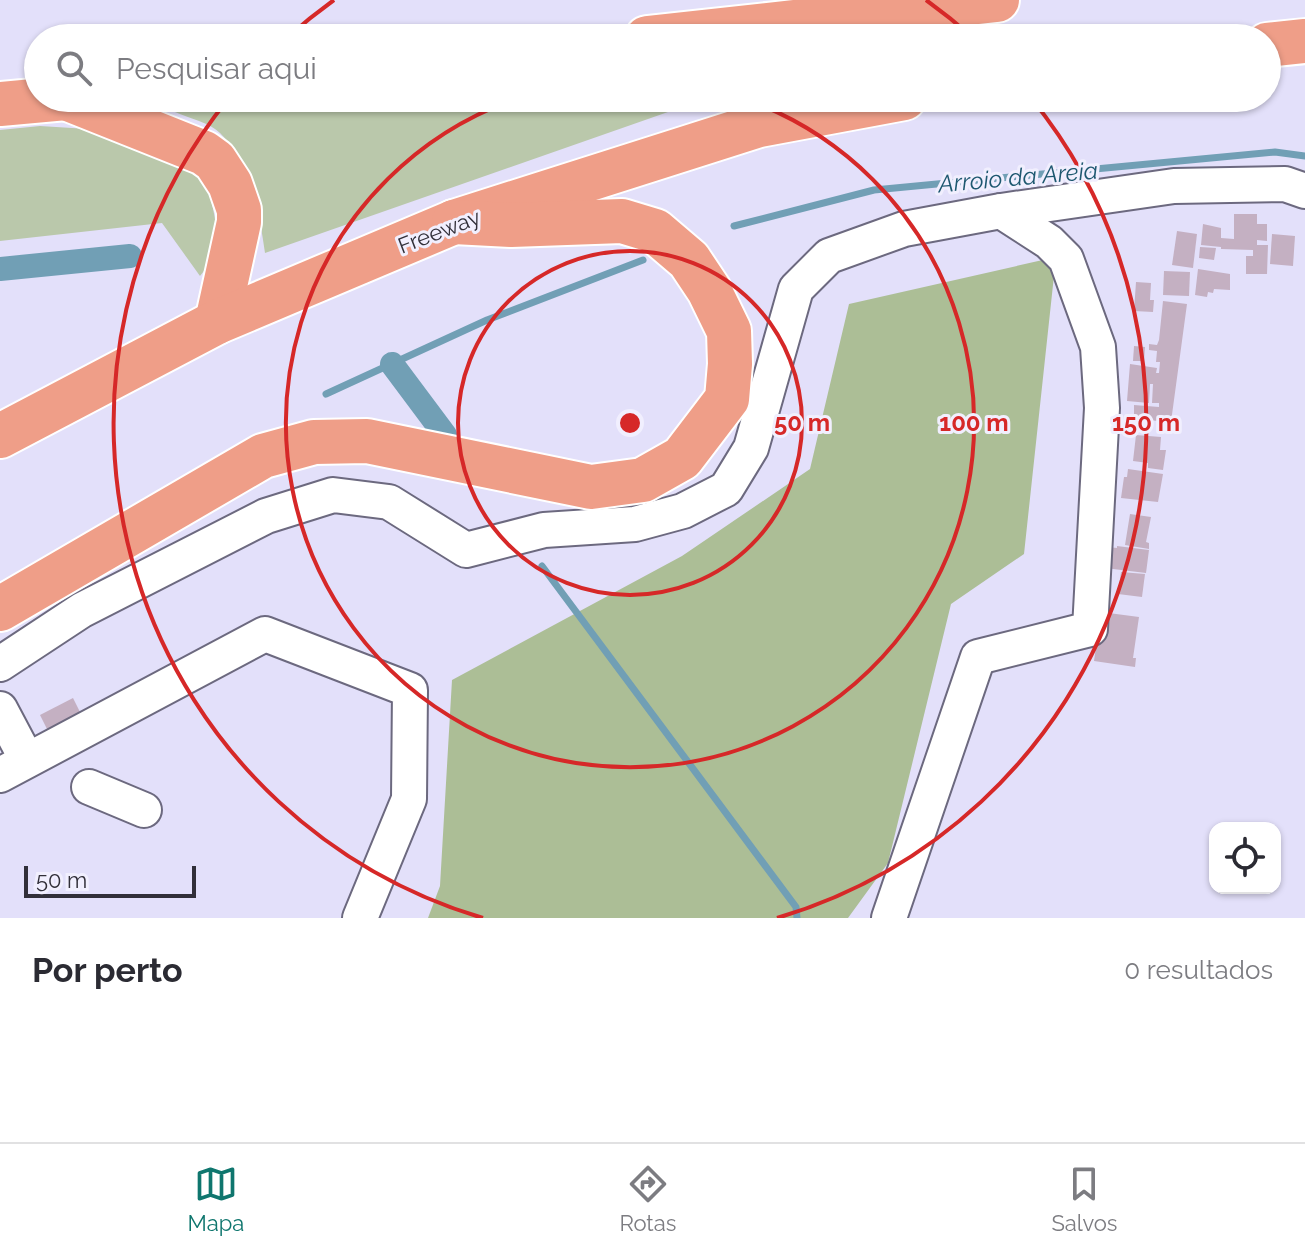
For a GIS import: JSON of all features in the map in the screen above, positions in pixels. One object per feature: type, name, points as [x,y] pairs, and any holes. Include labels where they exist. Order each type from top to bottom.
[{"type":"highway","points":[[776,24],[997,0]]},
{"type":"highway","points":[[1281,44],[1305,41]]},
{"type":"highway","points":[[0,104],[24,102]]},
{"type":"highway","points":[[101,112],[204,153],[223,172],[235,196],[239,222],[217,322]]},
{"type":"highway","name":"Freeway","points":[[0,436],[217,322],[454,222],[759,125],[829,112]]},
{"type":"highway","points":[[0,609],[263,456],[314,442],[367,441],[591,487],[643,480],[682,458],[727,399],[730,364],[729,331],[709,290],[689,260],[655,231],[622,221],[511,225],[454,222]]},
{"type":"street","points":[[0,664],[82,610],[266,516],[333,495],[389,502],[466,550],[544,530],[635,524],[683,511],[726,489],[751,448],[796,289],[829,256],[904,229],[1001,211],[1174,186],[1285,184],[1305,191]]},
{"type":"street","points":[[889,918],[978,657],[1090,629],[1102,408],[1098,347],[1066,259],[1049,242],[1001,211]]},
{"type":"street","points":[[0,709],[14,768],[265,634],[410,690],[409,799],[360,918]]},
{"type":"street","points":[[89,787],[144,810]]},
{"type":"green space","points":[[175,112],[668,112],[265,253],[257,205],[247,174],[231,145],[216,129]]},
{"type":"green space","points":[[40,126],[104,130],[202,168],[216,224],[216,237],[214,251],[200,276],[162,223],[0,241],[0,130]]},
{"type":"green space","points":[[1056,257],[1024,554],[951,604],[888,863],[848,918],[428,918],[440,886],[452,680],[682,556],[810,469],[849,304]]},
{"type":"building","points":[[1234,214],[1257,214],[1257,224],[1267,224],[1267,241],[1257,240],[1257,245],[1268,245],[1267,274],[1246,274],[1246,256],[1253,256],[1253,250],[1201,245],[1203,224],[1221,228],[1221,238],[1234,239]]},
{"type":"building","points":[[1177,231],[1197,234],[1193,268],[1172,265]]},
{"type":"building","points":[[1272,234],[1295,236],[1293,266],[1270,264]]},
{"type":"building","points":[[1200,247],[1216,248],[1214,260],[1199,258]]},
{"type":"building","points":[[1198,269],[1230,274],[1230,290],[1214,289],[1213,293],[1208,292],[1207,297],[1195,295]]},
{"type":"building","points":[[1164,271],[1190,272],[1189,296],[1163,295]]},
{"type":"building","points":[[1136,282],[1151,283],[1153,312],[1134,311]]},
{"type":"building","points":[[1163,301],[1187,304],[1171,422],[1134,419],[1134,405],[1159,407],[1159,403],[1152,403],[1153,384],[1150,384],[1149,403],[1127,401],[1130,364],[1157,368],[1156,373],[1159,373],[1157,351],[1149,350],[1149,344],[1157,345],[1159,340]]},
{"type":"building","points":[[1134,346],[1145,347],[1144,361],[1133,361]]},
{"type":"building","points":[[1136,435],[1161,437],[1160,450],[1166,450],[1163,470],[1133,461]]},
{"type":"building","points":[[1128,469],[1163,474],[1158,502],[1121,498]]},
{"type":"building","points":[[1130,514],[1151,517],[1146,542],[1149,549],[1125,545]]},
{"type":"building","points":[[1108,547],[1149,550],[1146,573],[1105,568]]},
{"type":"building","points":[[1121,572],[1145,574],[1142,597],[1118,594]]},
{"type":"building","points":[[1101,612],[1139,617],[1133,658],[1136,658],[1135,667],[1094,661]]},
{"type":"building","points":[[73,698],[85,722],[52,739],[40,715]]},
{"type":"waterway","name":"Arroio da Areia","points":[[734,226],[874,190],[1275,152],[1305,156]]},
{"type":"waterway","name":"Arroio da Areia","points":[[0,269],[130,256]]},
{"type":"waterway","name":"Arroio da Areia","points":[[326,394],[487,320],[643,260]]},
{"type":"waterway","points":[[392,364],[445,435]]},
{"type":"waterway","points":[[542,566],[796,907],[797,918]]}]
